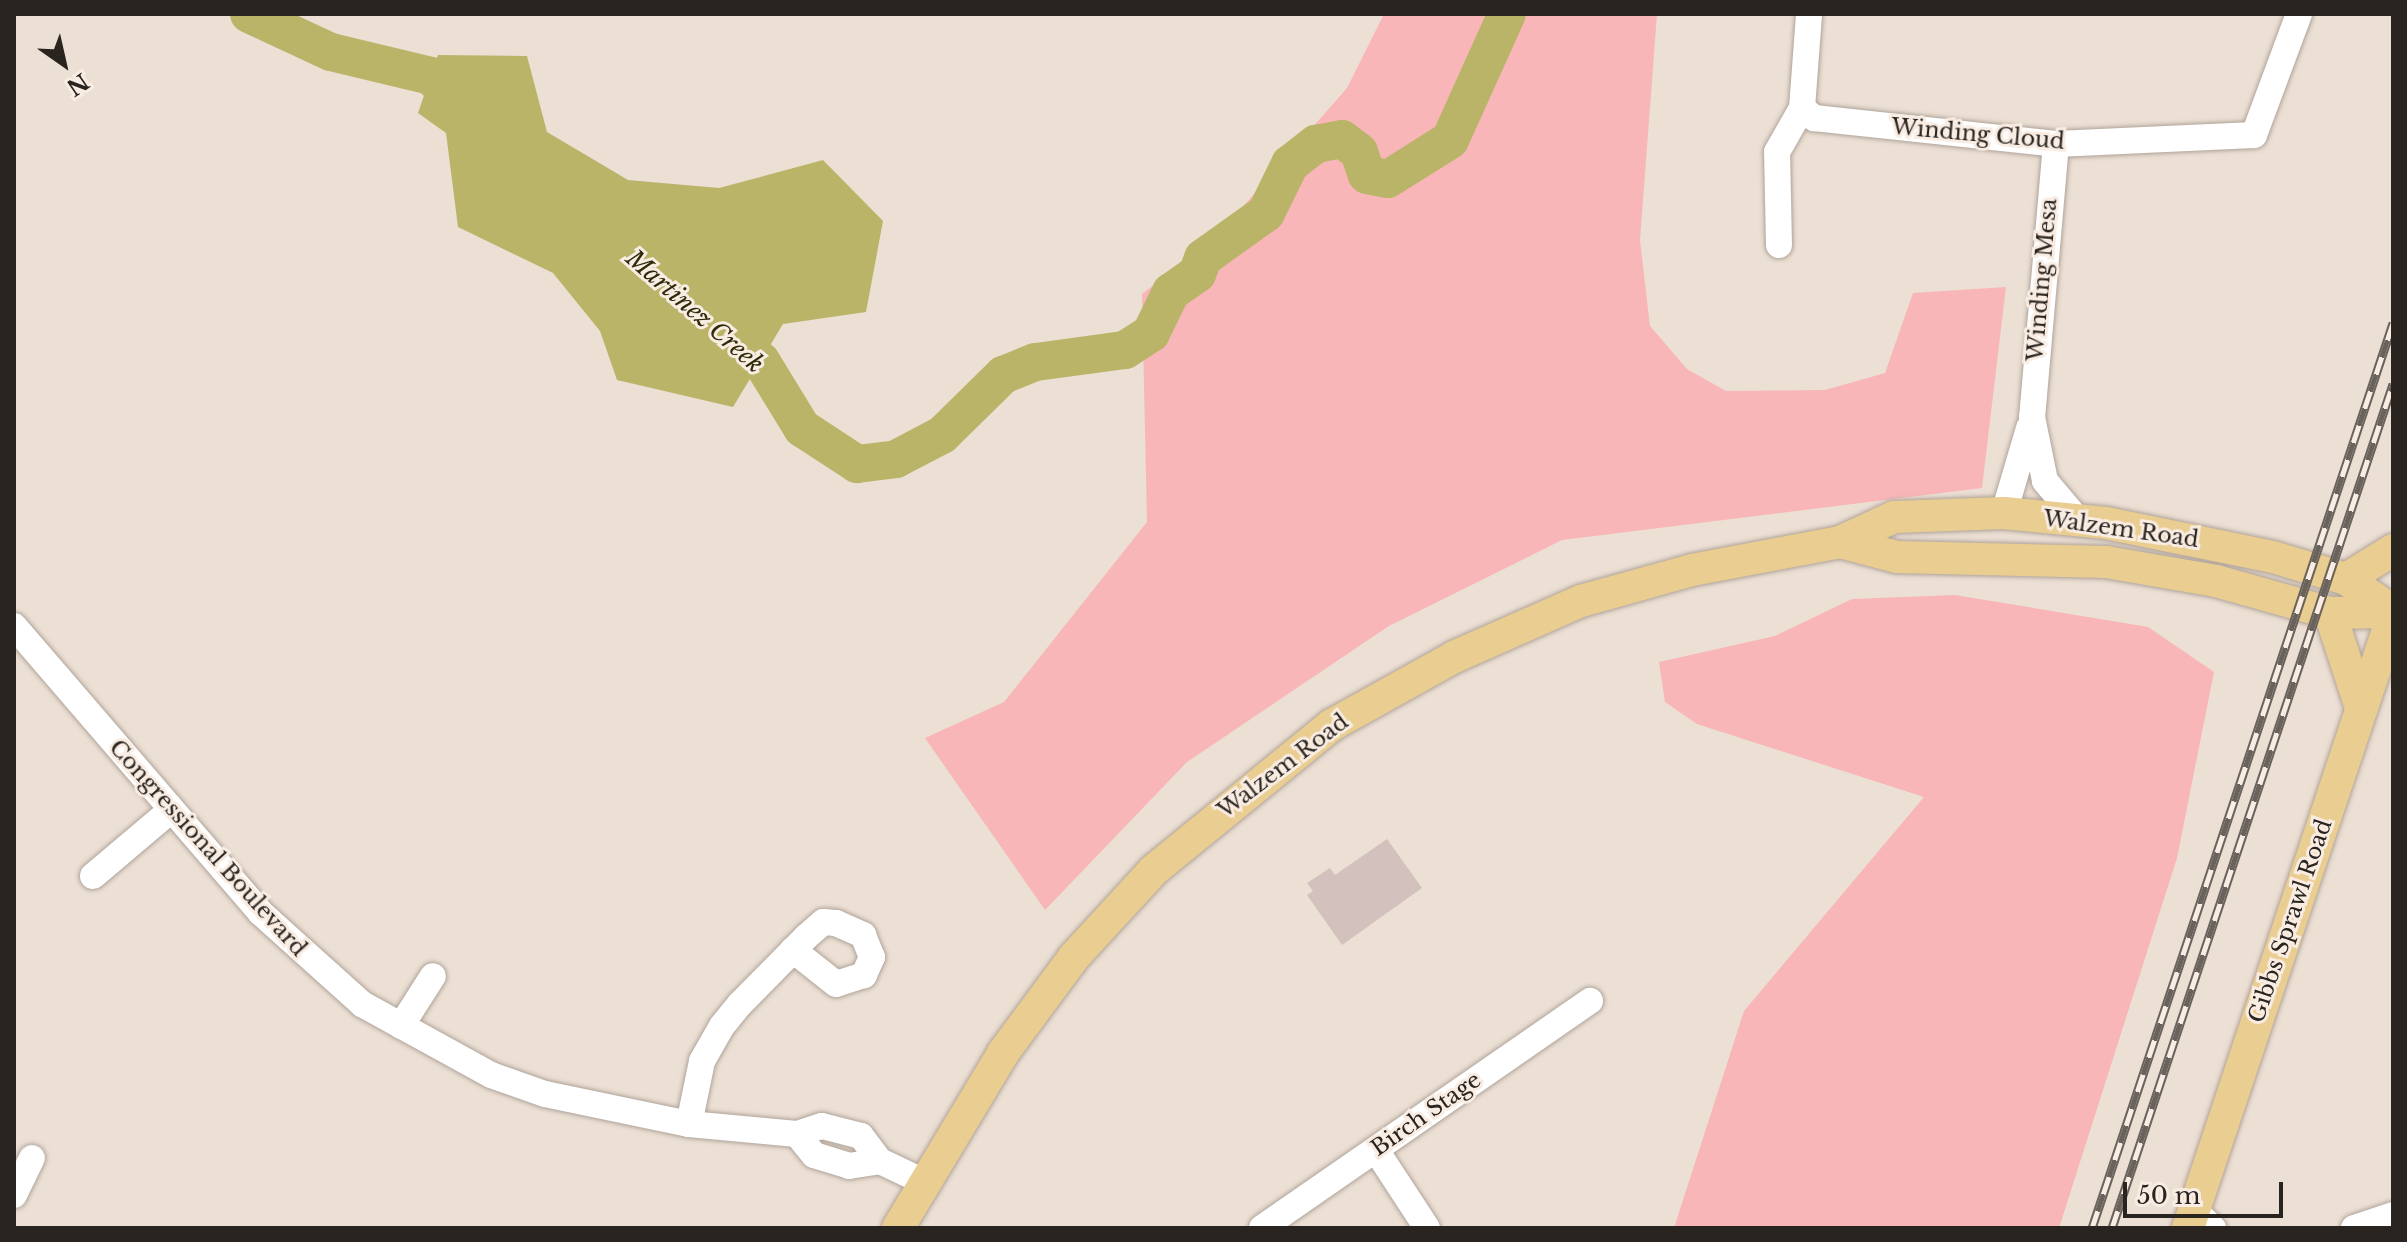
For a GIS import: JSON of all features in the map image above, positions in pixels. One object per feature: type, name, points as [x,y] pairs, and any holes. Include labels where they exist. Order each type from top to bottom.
[{"type":"main road","name":"Walzem Road","points":[[898,1228],[1003,1053],[1074,957],[1154,870],[1332,725],[1454,657],[1581,601],[1692,570],[1840,542],[1894,517],[2004,513],[2078,520],[2228,546],[2346,579],[2393,613]]},
{"type":"main road","name":"Walzem Road","points":[[1840,542],[1897,557],[2012,555],[2154,569],[2330,613],[2393,613]]},
{"type":"main road","points":[[2346,579],[2393,550]]},
{"type":"main road","points":[[2330,613],[2361,710],[2393,687]]},
{"type":"main road","name":"Gibbs Sprawl Road","points":[[2198,1222],[2393,613]]},
{"type":"street","points":[[1779,245],[1777,152],[1802,108],[1809,14]]},
{"type":"street","name":"Winding Cloud","points":[[1802,108],[1814,118],[2056,144],[2254,135],[2299,14]]},
{"type":"street","name":"Winding Mesa","points":[[2004,513],[2032,417],[2056,144]]},
{"type":"street","name":"Winding Mesa","points":[[2032,417],[2045,481],[2078,520]]},
{"type":"street","name":"Congressional Boulevard","points":[[14,626],[171,810],[311,963],[401,1026],[491,1075],[613,1112],[689,1124],[797,1134],[814,1155],[849,1166],[880,1161],[924,1182]]},
{"type":"street","points":[[93,876],[171,810]]},
{"type":"street","points":[[689,1124],[702,1061],[722,1026],[793,950]]},
{"type":"street","points":[[401,1026],[433,976]]},
{"type":"street","name":"Birch Stage","points":[[1262,1228],[1590,1001]]},
{"type":"street","points":[[1376,1150],[1427,1228]]},
{"type":"street","points":[[14,1195],[32,1158]]},
{"type":"street","points":[[2354,1228],[2393,1215]]},
{"type":"shaded area","points":[[1384,14],[1657,14],[1640,240],[1650,326],[1687,369],[1726,391],[1825,390],[1885,373],[1913,293],[2006,287],[1982,488],[1562,540],[1389,626],[1187,762],[1045,910],[925,738],[1004,702],[1147,522],[1142,294],[1218,235],[1347,88]]},
{"type":"shaded area","points":[[1955,595],[2148,627],[2214,672],[2177,858],[2059,1228],[1674,1228],[1744,1011],[1924,797],[1697,724],[1665,702],[1659,662],[1775,636],[1852,599]]},
{"type":"water","points":[[438,55],[527,56],[547,132],[628,180],[719,188],[823,160],[883,221],[866,312],[783,324],[733,407],[617,380],[600,331],[553,273],[458,227],[446,133],[418,113]]},
{"type":"building","points":[[1387,839],[1422,888],[1342,945],[1307,895],[1313,891],[1307,883],[1330,868],[1335,875]]},
{"type":"waterway","name":"Martinez Creek","points":[[249,14],[331,52],[431,76],[467,113]]},
{"type":"waterway","name":"Martinez Creek","points":[[721,329],[761,361],[802,428],[857,464],[896,459],[942,435],[1003,375],[1036,362],[1125,350],[1151,333],[1171,292],[1197,274],[1203,258],[1266,213],[1290,164],[1316,144],[1342,139],[1359,152],[1367,175],[1388,179],[1450,140],[1507,14]]},
{"type":"railway","points":[[2092,1228],[2393,323]]},
{"type":"railway","points":[[2112,1228],[2393,384]]}]
